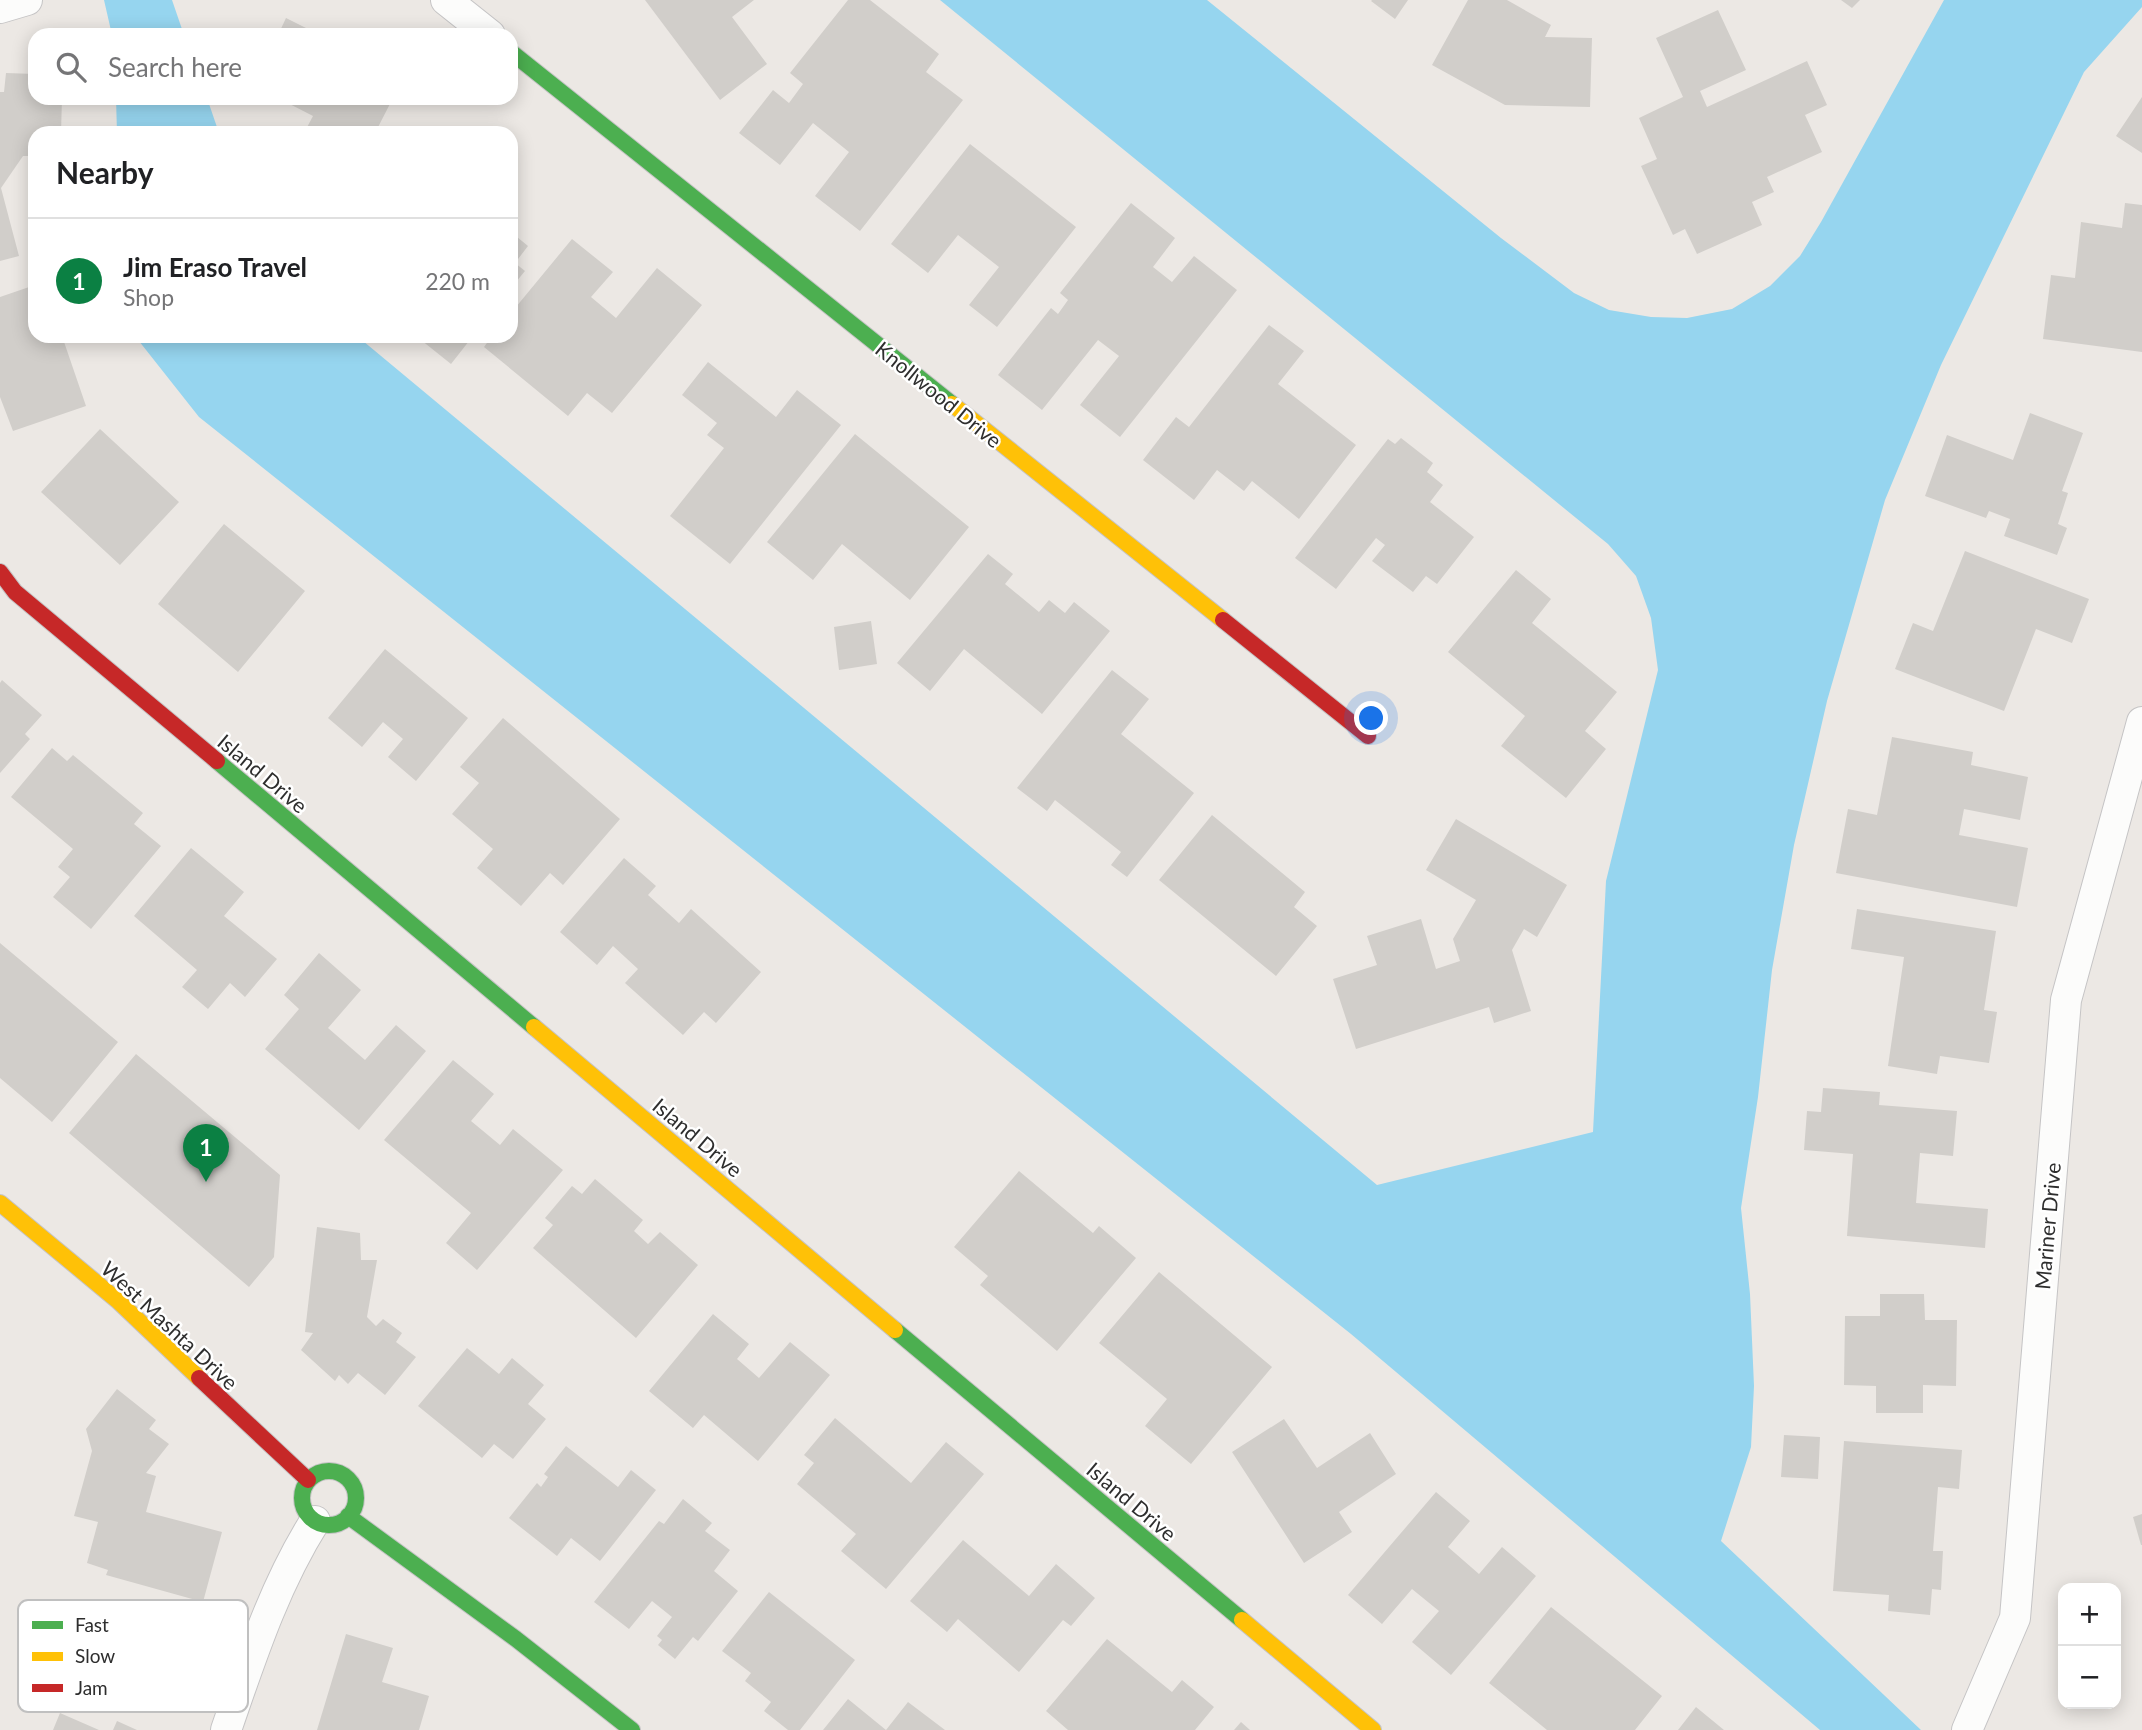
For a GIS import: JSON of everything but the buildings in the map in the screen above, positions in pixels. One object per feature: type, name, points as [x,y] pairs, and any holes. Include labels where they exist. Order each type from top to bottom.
[{"type":"street","points":[[0,8],[27,0]]},
{"type":"street","points":[[446,0],[481,28]]},
{"type":"street","name":"Knollwood Drive","points":[[518,58],[1367,736]]},
{"type":"street","name":"Island Drive","points":[[0,572],[15,592],[1373,1730]]},
{"type":"street","name":"Mariner Drive","points":[[1967,1730],[2015,1618],[2066,1000],[2142,722]]},
{"type":"street","name":"West Mashta Drive","points":[[0,1203],[70,1259],[308,1480]]},
{"type":"street","points":[[321,1471],[343,1474],[356,1492],[356,1503],[348,1516],[342,1522],[328,1525],[315,1521],[305,1512],[301,1499],[303,1487],[308,1480],[321,1471]]},
{"type":"street","points":[[348,1516],[516,1639],[632,1730]]},
{"type":"street","points":[[248,1669],[288,1565],[315,1521]]},
{"type":"street","points":[[226,1730],[232,1712]]},
{"type":"water","points":[[104,0],[172,0],[182,28],[110,28]]},
{"type":"water","points":[[940,0],[1207,0],[1501,238],[1574,293],[1609,310],[1651,317],[1687,318],[1732,309],[1770,286],[1800,256],[1944,0],[2142,0],[2142,7],[2084,72],[1941,365],[1885,500],[1827,701],[1794,845],[1772,970],[1758,1097],[1741,1208],[1750,1294],[1754,1386],[1751,1447],[1721,1541],[1921,1730],[1820,1730],[1351,1334],[199,417],[141,343],[365,343],[1377,1185],[1593,1132],[1606,881],[1658,670],[1651,618],[1636,576],[1608,544]]},
{"type":"water","points":[[116,105],[209,105],[217,126],[117,126]]},
{"type":"traffic: fast","points":[[518,58],[952,404]]},
{"type":"traffic: fast","points":[[217,761],[534,1027]]},
{"type":"traffic: fast","points":[[895,1330],[1242,1620]]},
{"type":"traffic: fast","points":[[329,1471],[348,1479],[356,1498],[348,1517],[329,1525],[310,1517],[302,1498],[310,1479],[329,1471]]},
{"type":"traffic: fast","points":[[348,1516],[516,1639],[632,1730]]},
{"type":"traffic: slow","points":[[952,404],[1223,620]]},
{"type":"traffic: slow","points":[[534,1027],[895,1330]]},
{"type":"traffic: slow","points":[[0,1203],[117,1300],[199,1378]]},
{"type":"traffic: slow","points":[[1242,1620],[1373,1730]]},
{"type":"traffic: jam","points":[[0,572],[15,592],[217,761]]},
{"type":"traffic: jam","points":[[1223,620],[1368,736]]},
{"type":"traffic: jam","points":[[199,1378],[308,1480]]},
{"type":"place","name":"Jim Eraso Travel","points":[[206,1182]]}]
